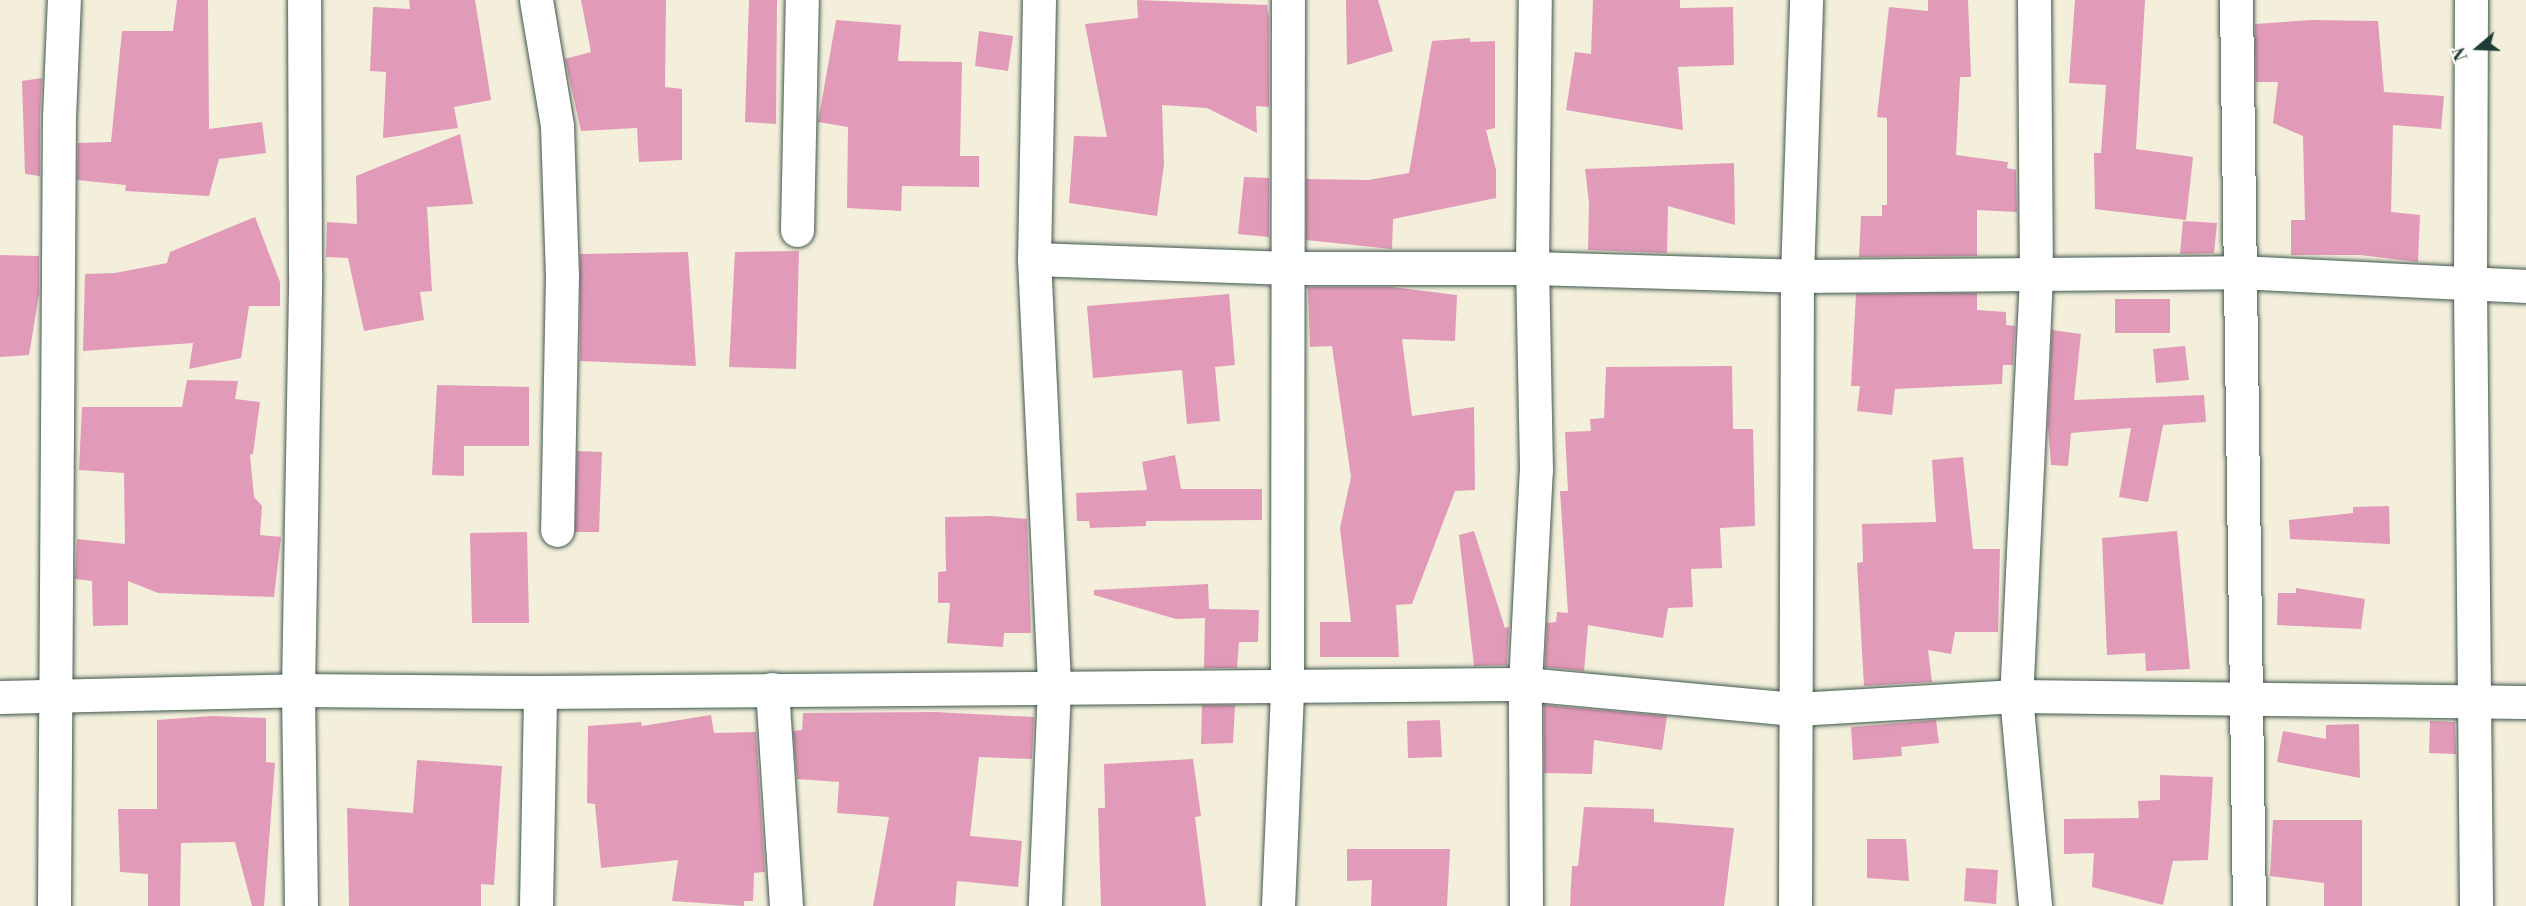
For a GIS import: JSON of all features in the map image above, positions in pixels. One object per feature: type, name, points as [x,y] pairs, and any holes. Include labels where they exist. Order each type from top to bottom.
[{"type":"street","points":[[54,906],[59,129],[64,0]]},
{"type":"street","points":[[301,906],[298,690],[305,274],[304,0]]},
{"type":"street","points":[[536,0],[557,138],[562,275],[557,530]]},
{"type":"street","points":[[796,230],[802,0]]},
{"type":"street","points":[[1039,0],[1034,259],[1054,687],[1045,906]]},
{"type":"street","points":[[1278,906],[1287,687],[1290,268],[1288,0]]},
{"type":"street","points":[[1526,906],[1525,684],[1536,470],[1532,268],[1535,0]]},
{"type":"street","points":[[1795,906],[1797,276],[1806,0]]},
{"type":"street","points":[[2034,0],[2036,276],[2016,696],[2035,906]]},
{"type":"street","points":[[2236,0],[2249,906]]},
{"type":"street","points":[[2471,0],[2470,287],[2476,906]]},
{"type":"street","points":[[1034,259],[1290,268],[1532,268],[1797,276],[2036,276],[2239,272],[2470,287],[2526,286]]},
{"type":"street","points":[[0,697],[56,698],[298,690],[540,692],[1525,684],[1797,709],[2016,696],[2526,702]]},
{"type":"street","points":[[772,689],[786,906]]},
{"type":"street","points":[[536,906],[540,692]]},
{"type":"building","points":[[177,0],[208,0],[209,129],[262,122],[266,153],[219,159],[209,196],[125,191],[126,185],[77,180],[78,143],[111,142],[122,31],[173,31]]},
{"type":"building","points":[[409,0],[475,0],[491,100],[454,107],[458,128],[383,138],[386,72],[370,71],[373,7],[410,9]]},
{"type":"building","points":[[581,0],[666,0],[665,87],[682,89],[682,160],[639,162],[637,128],[581,131],[565,59],[591,52]]},
{"type":"building","points":[[749,0],[777,0],[776,124],[745,122]]},
{"type":"building","points":[[1137,0],[1267,5],[1269,17],[1269,107],[1256,106],[1257,133],[1207,108],[1162,105],[1164,164],[1157,216],[1069,203],[1074,136],[1107,137],[1085,24],[1138,18]]},
{"type":"building","points":[[1346,0],[1378,0],[1393,51],[1347,65]]},
{"type":"building","points":[[1593,0],[1680,0],[1680,8],[1733,7],[1734,65],[1678,67],[1683,130],[1566,110],[1575,52],[1591,54]]},
{"type":"building","points":[[1928,0],[1968,0],[1971,77],[1960,77],[1956,155],[2008,162],[2007,168],[2016,170],[2017,212],[1977,210],[1977,256],[1859,257],[1861,216],[1882,216],[1882,205],[1887,205],[1887,118],[1877,117],[1889,7],[1928,11]]},
{"type":"building","points":[[2075,0],[2145,0],[2136,149],[2193,157],[2186,220],[2095,209],[2094,153],[2101,153],[2106,85],[2069,83]]},
{"type":"building","points":[[836,20],[901,25],[898,61],[962,62],[960,156],[979,156],[979,187],[902,186],[901,211],[847,208],[848,127],[818,122]]},
{"type":"building","points":[[2312,20],[2378,21],[2384,92],[2444,96],[2441,129],[2393,125],[2391,212],[2420,215],[2418,262],[2360,255],[2291,255],[2291,220],[2305,220],[2303,136],[2273,123],[2278,82],[2256,82],[2255,24]]},
{"type":"building","points":[[979,31],[1013,36],[1008,71],[975,66]]},
{"type":"building","points":[[1470,38],[1470,42],[1495,41],[1495,128],[1486,130],[1496,170],[1496,198],[1393,219],[1392,249],[1306,240],[1306,179],[1368,180],[1409,173],[1432,41]]},
{"type":"building","points":[[42,78],[40,176],[25,174],[22,81]]},
{"type":"building","points":[[460,134],[473,204],[427,207],[432,291],[420,292],[424,320],[364,331],[348,258],[326,257],[327,222],[357,224],[356,176]]},
{"type":"building","points":[[1734,163],[1735,225],[1668,206],[1667,253],[1588,250],[1589,203],[1585,169]]},
{"type":"building","points":[[1244,177],[1269,178],[1269,237],[1238,234]]},
{"type":"building","points":[[255,217],[280,282],[280,306],[249,306],[241,358],[189,369],[193,343],[83,351],[85,274],[115,273],[167,263],[170,252]]},
{"type":"building","points":[[2183,221],[2217,223],[2214,253],[2180,254]]},
{"type":"building","points":[[799,251],[796,369],[729,367],[735,252]]},
{"type":"building","points":[[688,252],[696,366],[580,361],[580,254]]},
{"type":"building","points":[[0,255],[39,256],[39,294],[29,355],[0,357]]},
{"type":"building","points":[[1308,287],[1392,287],[1457,295],[1455,341],[1402,339],[1412,416],[1474,407],[1475,490],[1455,491],[1412,604],[1396,605],[1399,657],[1320,657],[1320,622],[1351,622],[1340,528],[1351,477],[1332,346],[1310,347]]},
{"type":"building","points":[[1977,293],[1977,310],[2006,312],[2006,325],[2015,326],[2013,365],[2003,365],[2002,384],[1895,389],[1892,415],[1857,411],[1860,386],[1851,386],[1856,294]]},
{"type":"building","points":[[1229,294],[1235,365],[1215,367],[1220,421],[1187,424],[1182,370],[1093,378],[1087,306]]},
{"type":"building","points":[[2115,299],[2170,299],[2170,333],[2115,333]]},
{"type":"building","points":[[2052,330],[2081,334],[2074,400],[2204,395],[2206,422],[2163,425],[2148,502],[2119,497],[2131,428],[2071,433],[2068,466],[2051,465],[2048,425]]},
{"type":"building","points":[[2185,346],[2189,380],[2156,383],[2153,349]]},
{"type":"building","points":[[1732,366],[1733,429],[1753,429],[1755,526],[1720,528],[1722,568],[1691,569],[1693,607],[1668,608],[1663,638],[1588,625],[1584,671],[1545,667],[1547,623],[1556,622],[1557,612],[1568,613],[1560,491],[1568,491],[1565,432],[1591,431],[1590,419],[1604,418],[1606,367]]},
{"type":"building","points":[[187,380],[238,381],[235,399],[260,402],[253,454],[250,455],[254,497],[262,506],[260,535],[281,537],[274,597],[158,593],[128,581],[128,625],[93,626],[92,581],[75,579],[77,539],[125,544],[124,473],[79,470],[82,407],[182,407]]},
{"type":"building","points":[[437,385],[529,387],[529,446],[464,446],[464,476],[432,475]]},
{"type":"building","points":[[577,451],[602,452],[599,532],[575,532]]},
{"type":"building","points":[[1175,455],[1181,489],[1262,489],[1262,520],[1146,521],[1146,526],[1090,528],[1089,521],[1077,521],[1076,493],[1147,490],[1142,462]]},
{"type":"building","points":[[1963,457],[1973,549],[2000,549],[1998,632],[1955,632],[1951,654],[1928,650],[1932,682],[1864,686],[1857,563],[1863,562],[1862,524],[1936,522],[1932,460]]},
{"type":"building","points":[[2389,506],[2390,544],[2290,539],[2289,520],[2353,513],[2353,507]]},
{"type":"building","points":[[991,516],[1027,519],[1031,633],[1004,633],[1003,647],[947,643],[950,603],[938,603],[938,572],[946,571],[945,517]]},
{"type":"building","points":[[1474,531],[1505,628],[1509,627],[1507,665],[1474,666],[1459,535]]},
{"type":"building","points":[[2177,531],[2190,669],[2146,671],[2145,653],[2107,655],[2102,538]]},
{"type":"building","points":[[527,532],[529,623],[472,623],[470,533]]},
{"type":"building","points":[[1208,584],[1209,609],[1259,610],[1258,642],[1239,642],[1237,668],[1204,668],[1205,618],[1176,619],[1094,595],[1094,590]]},
{"type":"building","points":[[2296,588],[2365,599],[2361,629],[2277,625],[2278,593],[2296,593]]},
{"type":"building","points":[[1202,705],[1235,705],[1233,743],[1201,744]]},
{"type":"building","points":[[1544,705],[1667,716],[1662,750],[1594,740],[1592,774],[1544,773]]},
{"type":"building","points":[[934,712],[1034,717],[1032,759],[979,757],[970,836],[1022,841],[1018,887],[957,881],[955,906],[873,906],[889,817],[837,813],[839,782],[797,779],[793,731],[802,730],[803,713]]},
{"type":"building","points":[[711,715],[714,733],[756,732],[765,872],[754,873],[753,901],[744,901],[744,906],[672,901],[678,860],[601,868],[595,804],[587,803],[588,726],[641,722],[642,726]]},
{"type":"building","points":[[212,716],[266,718],[266,762],[275,763],[264,906],[252,906],[235,842],[181,843],[180,906],[148,906],[148,874],[120,872],[118,809],[157,809],[157,720]]},
{"type":"building","points":[[1440,720],[1442,757],[1408,758],[1407,721]]},
{"type":"building","points":[[1936,720],[1939,743],[1901,747],[1902,756],[1853,760],[1851,727]]},
{"type":"building","points":[[2430,721],[2455,722],[2456,754],[2429,753]]},
{"type":"building","points":[[2359,724],[2360,778],[2277,762],[2283,731],[2326,739],[2326,725]]},
{"type":"building","points":[[1193,759],[1201,816],[1195,817],[1206,906],[1101,906],[1098,808],[1105,808],[1104,764]]},
{"type":"building","points":[[417,760],[502,766],[494,885],[481,884],[481,906],[349,906],[347,808],[413,813]]},
{"type":"building","points":[[2160,775],[2213,777],[2208,860],[2173,861],[2163,905],[2092,887],[2094,853],[2064,854],[2064,819],[2139,818],[2138,801],[2160,800]]},
{"type":"building","points":[[1584,807],[1654,809],[1654,822],[1734,828],[1724,906],[1570,906],[1572,866],[1578,866]]},
{"type":"building","points":[[2273,820],[2362,820],[2362,906],[2324,906],[2324,883],[2270,876]]},
{"type":"building","points":[[1867,839],[1906,839],[1909,881],[1867,878]]},
{"type":"building","points":[[1347,849],[1450,849],[1447,906],[1371,906],[1372,880],[1347,881]]},
{"type":"building","points":[[1966,868],[1998,870],[1996,904],[1964,901]]}]
